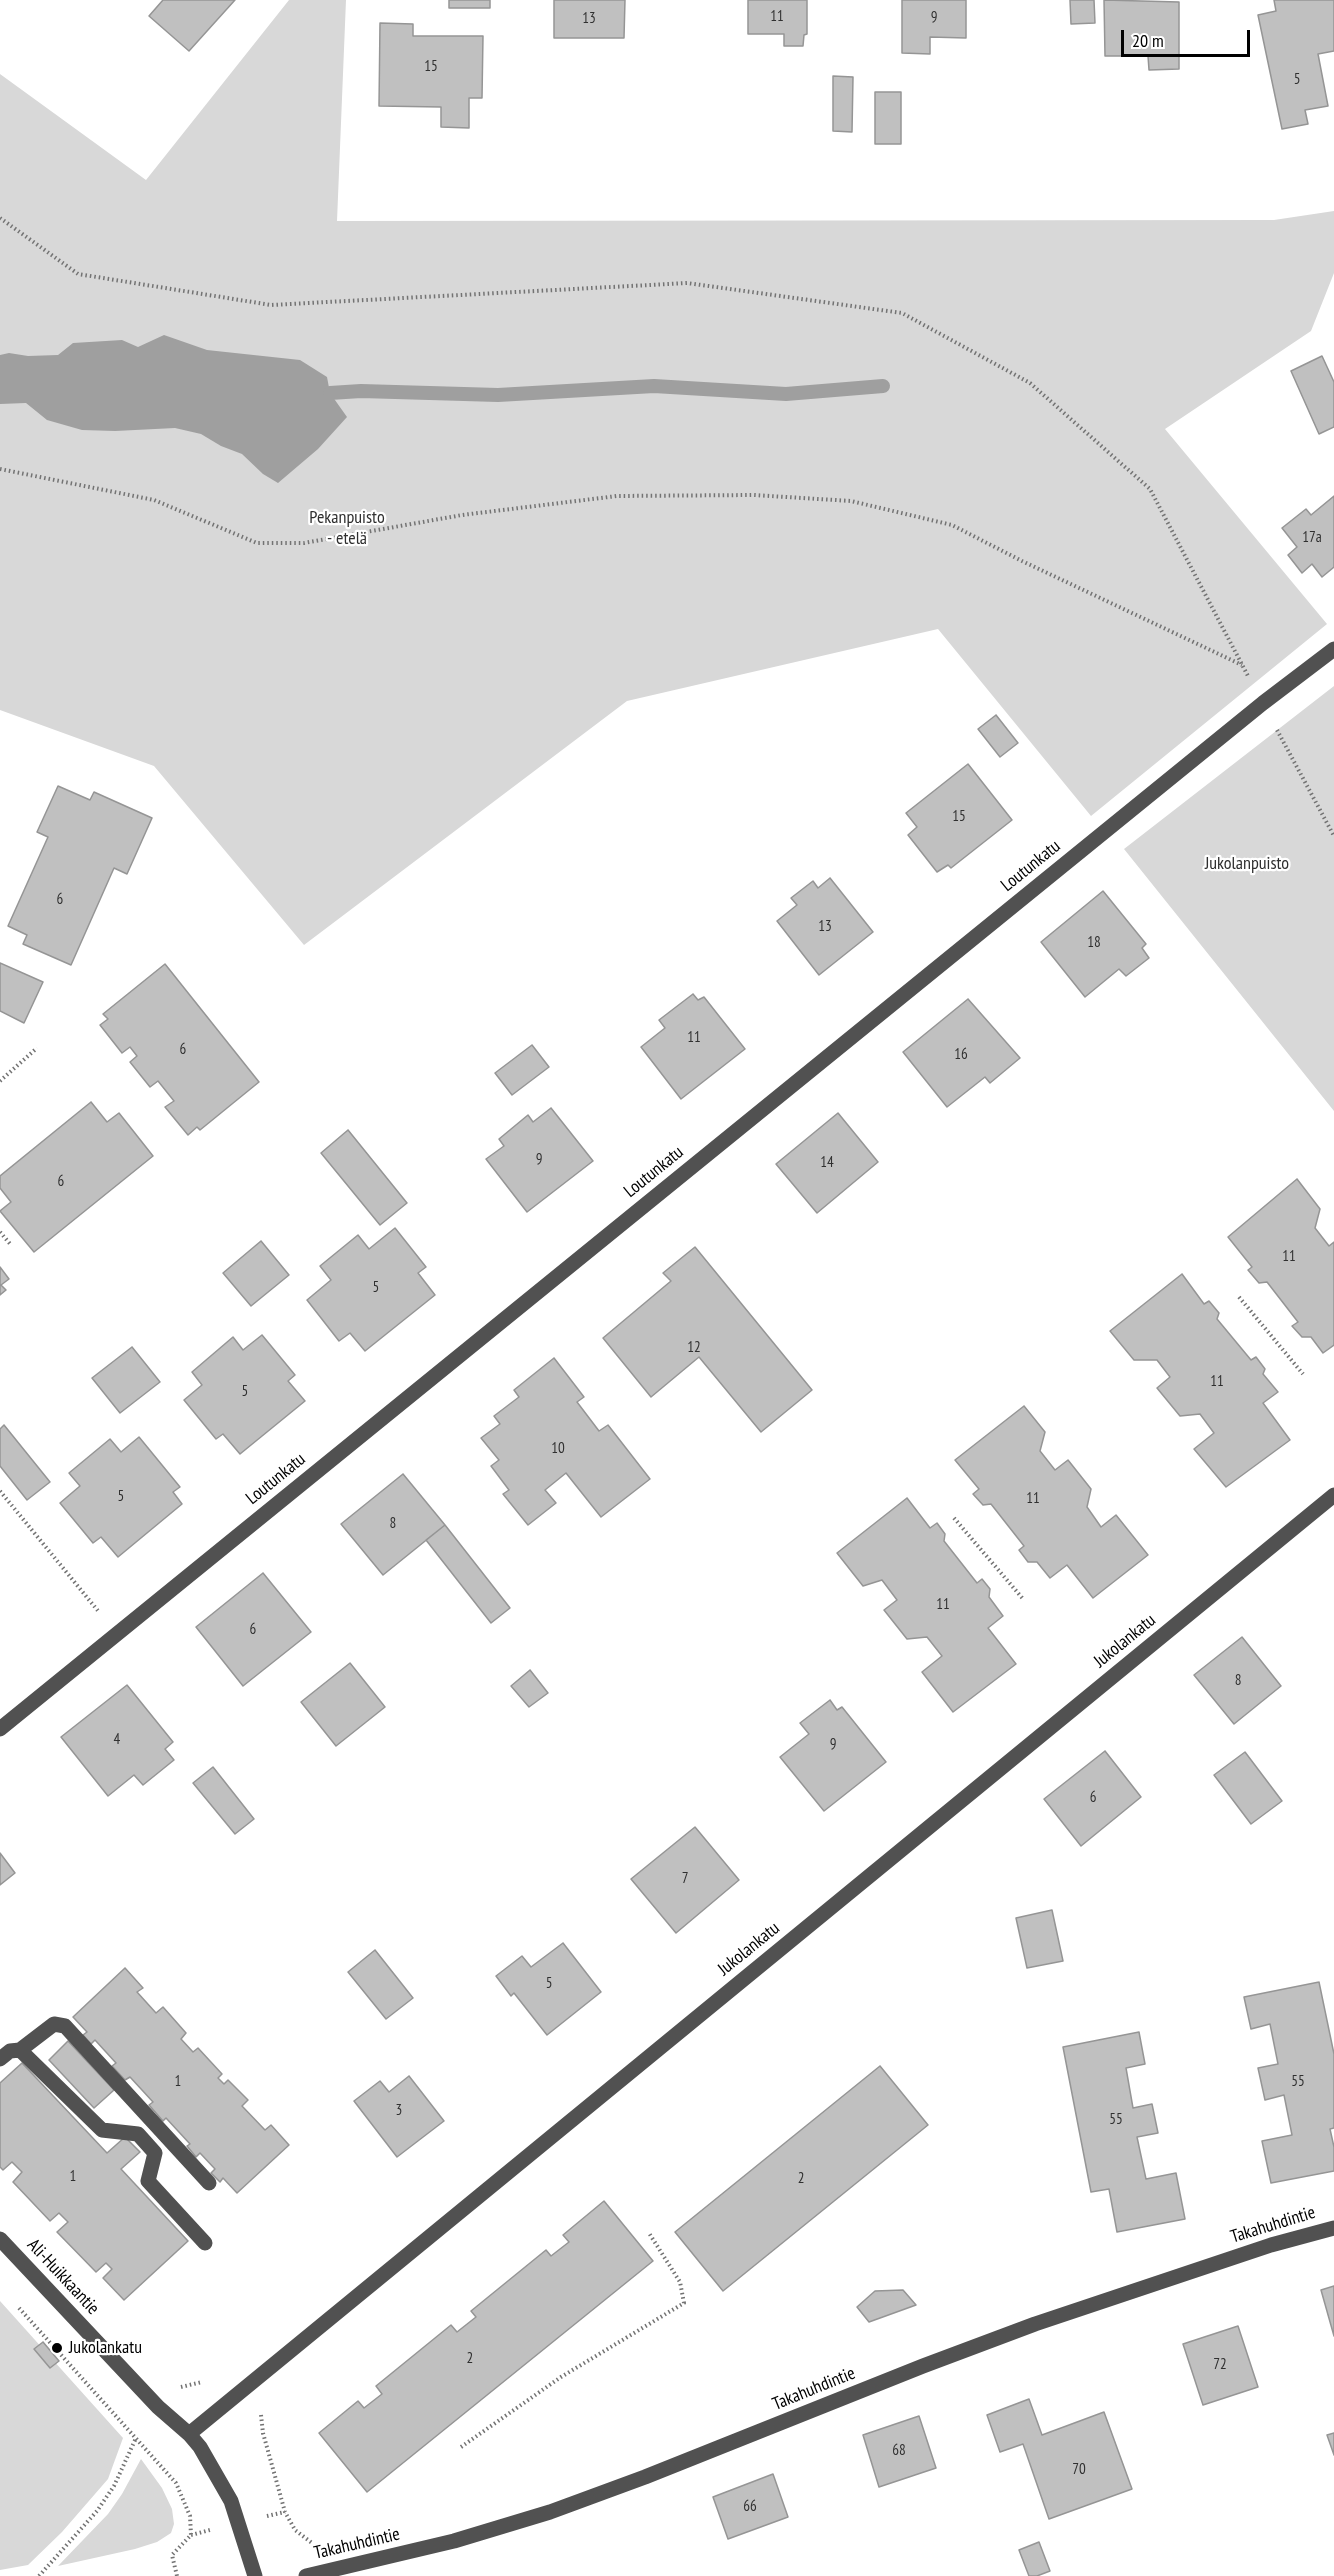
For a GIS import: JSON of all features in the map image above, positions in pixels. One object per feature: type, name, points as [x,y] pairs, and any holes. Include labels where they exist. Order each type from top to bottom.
[{"type":"street","name":"Loutunkatu","points":[[0,1729],[1263,703],[1334,649]]},
{"type":"street","name":"Jukolankatu","points":[[189,2434],[1334,1495]]},
{"type":"street","points":[[0,2059],[10,2051],[20,2049],[54,2024],[64,2026],[209,2183]]},
{"type":"street","points":[[20,2049],[102,2130],[138,2134],[155,2153],[148,2181],[205,2243]]},
{"type":"street","points":[[138,2134],[152,2121]]},
{"type":"street","name":"Takahuhdintie","points":[[306,2576],[454,2541],[550,2512],[1035,2324],[1271,2245],[1334,2228]]},
{"type":"street","name":"Ali-Huikkaantie","points":[[0,2239],[158,2407],[189,2434],[211,2464],[231,2501],[255,2576]]},
{"type":"path","points":[[0,218],[78,274],[271,305],[687,283],[902,312],[1030,383],[1150,489],[1334,836]]},
{"type":"path","points":[[0,469],[154,500],[257,543],[304,543],[462,515],[617,496],[754,495],[850,501],[952,525],[1022,561],[1243,665]]},
{"type":"path","points":[[0,1081],[37,1048]]},
{"type":"path","points":[[0,1232],[11,1245]]},
{"type":"path","points":[[1239,1297],[1303,1374]]},
{"type":"path","points":[[0,1491],[116,1634]]},
{"type":"path","points":[[954,1518],[1024,1600]]},
{"type":"path","points":[[461,2446],[561,2377],[684,2303],[680,2282],[649,2234]]},
{"type":"path","points":[[16,2305],[176,2483],[190,2516],[191,2535],[172,2554],[177,2576]]},
{"type":"path","points":[[263,2409],[260,2415],[263,2433],[285,2512],[295,2530],[318,2546],[326,2571]]},
{"type":"path","points":[[39,2576],[97,2511],[114,2486],[136,2438]]},
{"type":"green space","name":"Pekanpuisto - etelä","points":[[289,0],[346,0],[337,221],[1274,220],[1334,211],[1334,273],[1311,331],[1165,429],[1327,624],[1091,816],[938,629],[627,701],[304,945],[154,766],[0,710],[0,74],[146,180]]},
{"type":"green space","name":"Jukolanpuisto","points":[[1334,686],[1334,1111],[1124,849]]},
{"type":"green space","points":[[0,2301],[123,2438],[108,2479],[62,2532],[28,2565],[0,2570]]},
{"type":"green space","points":[[141,2459],[162,2488],[172,2509],[174,2524],[171,2533],[157,2542],[135,2549],[58,2566],[108,2514]]},
{"type":"shaded area","points":[[164,335],[207,350],[300,360],[327,377],[330,393],[347,417],[318,449],[278,483],[263,474],[242,454],[221,446],[201,434],[175,428],[82,430],[47,420],[26,403],[0,404],[0,355],[9,353],[28,356],[58,355],[73,343],[122,340],[138,347]]},
{"type":"building","points":[[163,0],[235,0],[189,51],[149,16]]},
{"type":"building","points":[[449,0],[490,0],[490,8],[449,8]]},
{"type":"building","points":[[554,0],[625,0],[624,38],[554,38]]},
{"type":"building","points":[[748,0],[807,0],[807,34],[804,35],[803,46],[784,46],[784,34],[748,34]]},
{"type":"building","points":[[902,0],[966,0],[966,38],[930,37],[930,54],[902,53]]},
{"type":"building","points":[[1070,0],[1094,0],[1095,23],[1071,24]]},
{"type":"building","points":[[1104,0],[1179,2],[1179,69],[1149,70],[1148,56],[1105,56]]},
{"type":"building","points":[[1274,0],[1334,0],[1334,51],[1318,54],[1328,106],[1305,110],[1308,124],[1282,129],[1258,15],[1276,11]]},
{"type":"building","points":[[380,23],[413,24],[413,36],[483,36],[482,98],[469,98],[469,128],[441,127],[441,107],[379,106]]},
{"type":"building","points":[[833,76],[853,77],[852,132],[833,131]]},
{"type":"building","points":[[875,92],[901,92],[901,144],[875,144]]},
{"type":"building","points":[[1322,356],[1334,382],[1334,427],[1319,434],[1291,371]]},
{"type":"building","points":[[1334,496],[1334,567],[1322,577],[1312,564],[1302,573],[1288,555],[1297,547],[1282,528],[1306,509],[1311,515]]},
{"type":"building","points":[[996,715],[1018,743],[1000,757],[978,729]]},
{"type":"building","points":[[968,764],[1012,820],[951,868],[948,865],[937,872],[908,835],[917,827],[906,813]]},
{"type":"building","points":[[58,786],[90,800],[94,792],[152,818],[127,874],[114,868],[71,965],[23,944],[27,935],[8,926],[48,837],[37,832]]},
{"type":"building","points":[[830,878],[873,932],[819,975],[777,921],[797,905],[791,898],[813,881],[818,888]]},
{"type":"building","points":[[1103,891],[1146,944],[1142,948],[1149,958],[1126,976],[1119,969],[1085,997],[1041,942]]},
{"type":"building","points":[[0,963],[43,982],[24,1023],[0,1011]]},
{"type":"building","points":[[165,964],[259,1082],[200,1130],[197,1127],[188,1135],[165,1107],[174,1101],[158,1081],[150,1087],[130,1062],[137,1056],[130,1047],[122,1053],[100,1025],[108,1019],[103,1014]]},
{"type":"building","points":[[693,994],[698,1000],[704,997],[745,1049],[681,1099],[641,1047],[665,1028],[659,1020]]},
{"type":"building","points":[[968,999],[1020,1058],[990,1083],[985,1077],[947,1107],[903,1052]]},
{"type":"building","points":[[532,1045],[549,1067],[512,1095],[495,1073]]},
{"type":"building","points":[[91,1102],[107,1122],[119,1113],[153,1156],[34,1252],[0,1211],[11,1202],[0,1188],[0,1176]]},
{"type":"building","points":[[551,1108],[593,1161],[527,1212],[486,1159],[504,1146],[499,1139],[528,1115],[533,1122]]},
{"type":"building","points":[[838,1113],[878,1162],[817,1213],[776,1164]]},
{"type":"building","points":[[348,1130],[407,1203],[380,1225],[321,1153]]},
{"type":"building","points":[[1297,1179],[1320,1209],[1315,1228],[1329,1246],[1334,1242],[1334,1345],[1323,1353],[1311,1337],[1302,1337],[1292,1326],[1298,1322],[1267,1282],[1259,1283],[1248,1270],[1252,1267],[1228,1237]]},
{"type":"building","points":[[395,1228],[426,1267],[418,1273],[435,1295],[365,1351],[350,1333],[339,1341],[307,1300],[331,1280],[320,1266],[358,1235],[369,1249]]},
{"type":"building","points":[[261,1241],[289,1275],[251,1306],[223,1273]]},
{"type":"building","points":[[695,1247],[812,1390],[761,1432],[699,1357],[651,1397],[603,1338],[671,1281],[663,1273]]},
{"type":"building","points":[[0,1267],[9,1279],[1,1285],[6,1290],[0,1295]]},
{"type":"building","points":[[1182,1274],[1204,1304],[1209,1301],[1219,1313],[1217,1319],[1251,1360],[1256,1357],[1265,1369],[1263,1374],[1278,1392],[1263,1403],[1290,1440],[1226,1487],[1194,1449],[1214,1433],[1200,1414],[1180,1416],[1157,1388],[1170,1377],[1157,1360],[1134,1360],[1110,1331]]},
{"type":"building","points":[[262,1335],[295,1375],[288,1381],[305,1401],[240,1454],[223,1434],[216,1439],[184,1400],[202,1385],[192,1372],[233,1337],[243,1350]]},
{"type":"building","points":[[132,1347],[160,1382],[120,1413],[92,1378]]},
{"type":"building","points":[[554,1358],[584,1397],[577,1402],[599,1431],[608,1425],[650,1479],[601,1517],[566,1473],[545,1490],[556,1503],[528,1525],[503,1494],[509,1490],[491,1466],[499,1460],[481,1438],[500,1424],[494,1416],[519,1397],[514,1390]]},
{"type":"building","points":[[1024,1406],[1045,1432],[1040,1451],[1055,1470],[1068,1460],[1091,1489],[1087,1507],[1101,1527],[1116,1515],[1148,1555],[1093,1598],[1067,1565],[1050,1578],[1037,1562],[1028,1562],[1019,1550],[1024,1546],[991,1504],[983,1505],[973,1494],[979,1489],[955,1460]]},
{"type":"building","points":[[4,1425],[50,1482],[27,1500],[0,1466],[0,1429]]},
{"type":"building","points":[[139,1437],[180,1487],[173,1492],[182,1504],[118,1557],[101,1537],[93,1543],[60,1503],[80,1486],[69,1473],[110,1439],[121,1452]]},
{"type":"building","points":[[403,1474],[445,1525],[383,1575],[341,1524]]},
{"type":"building","points":[[907,1498],[930,1528],[937,1523],[945,1534],[944,1541],[977,1583],[982,1579],[990,1589],[989,1597],[1003,1616],[988,1628],[1016,1664],[953,1712],[922,1672],[942,1656],[927,1637],[907,1639],[884,1610],[897,1600],[882,1580],[863,1586],[837,1553]]},
{"type":"building","points":[[445,1525],[510,1608],[491,1623],[426,1540]]},
{"type":"building","points":[[263,1573],[311,1632],[243,1686],[196,1627]]},
{"type":"building","points":[[1242,1637],[1281,1686],[1234,1724],[1194,1675]]},
{"type":"building","points":[[350,1663],[385,1707],[336,1746],[301,1702]]},
{"type":"building","points":[[530,1670],[548,1693],[529,1707],[511,1686]]},
{"type":"building","points":[[127,1685],[173,1742],[165,1749],[174,1760],[143,1785],[134,1775],[108,1796],[61,1737]]},
{"type":"building","points":[[830,1700],[837,1710],[842,1707],[886,1762],[824,1811],[780,1757],[809,1734],[800,1723]]},
{"type":"building","points":[[1105,1751],[1141,1797],[1081,1846],[1044,1799]]},
{"type":"building","points":[[1245,1752],[1282,1801],[1251,1824],[1214,1775]]},
{"type":"building","points":[[213,1767],[254,1819],[235,1834],[193,1783]]},
{"type":"building","points":[[695,1827],[739,1880],[676,1933],[631,1879]]},
{"type":"building","points":[[0,1853],[15,1873],[0,1885]]},
{"type":"building","points":[[1052,1910],[1063,1961],[1027,1968],[1016,1918]]},
{"type":"building","points":[[563,1943],[601,1992],[547,2035],[514,1993],[511,1996],[496,1976],[522,1956],[531,1967]]},
{"type":"building","points":[[375,1950],[413,1998],[386,2019],[348,1972]]},
{"type":"building","points":[[125,1968],[143,1988],[137,1992],[156,2013],[163,2007],[186,2033],[181,2039],[193,2052],[198,2048],[222,2074],[218,2078],[224,2084],[228,2080],[248,2100],[242,2106],[265,2130],[271,2125],[289,2145],[237,2193],[223,2178],[220,2182],[211,2173],[215,2169],[200,2153],[196,2157],[187,2146],[190,2144],[166,2118],[163,2121],[149,2105],[153,2102],[130,2077],[125,2080],[112,2066],[116,2063],[95,2040],[91,2044],[83,2035],[87,2032],[73,2017]]},
{"type":"building","points":[[1319,1982],[1334,2054],[1334,2128],[1330,2129],[1334,2147],[1334,2171],[1271,2183],[1262,2141],[1292,2135],[1284,2095],[1265,2100],[1258,2068],[1278,2064],[1270,2024],[1251,2029],[1244,1997]]},
{"type":"building","points":[[1139,2032],[1145,2064],[1126,2068],[1133,2108],[1152,2104],[1158,2133],[1137,2137],[1146,2179],[1176,2173],[1185,2219],[1117,2232],[1109,2189],[1091,2192],[1063,2047]]},
{"type":"building","points":[[68,2041],[114,2090],[94,2108],[49,2060]]},
{"type":"building","points":[[22,2063],[107,2153],[125,2137],[140,2152],[121,2169],[188,2241],[124,2300],[103,2278],[112,2269],[106,2263],[96,2272],[57,2232],[68,2222],[59,2213],[50,2221],[13,2182],[22,2172],[12,2162],[3,2170],[0,2167],[0,2083]]},
{"type":"building","points":[[880,2066],[928,2125],[723,2291],[675,2232]]},
{"type":"building","points":[[409,2076],[444,2121],[397,2157],[354,2101],[380,2081],[389,2092]]},
{"type":"building","points":[[604,2201],[653,2261],[367,2492],[319,2433],[358,2401],[364,2408],[382,2394],[376,2386],[451,2325],[457,2332],[476,2317],[471,2311],[546,2250],[551,2256],[569,2242],[563,2235]]},
{"type":"building","points":[[1334,2286],[1334,2336],[1321,2290]]},
{"type":"building","points":[[903,2290],[916,2305],[869,2322],[857,2307],[875,2291]]},
{"type":"building","points":[[1238,2326],[1258,2387],[1203,2405],[1183,2344]]},
{"type":"building","points":[[43,2342],[59,2361],[50,2368],[34,2349]]},
{"type":"building","points":[[1029,2399],[1042,2435],[1104,2412],[1132,2489],[1049,2519],[1023,2444],[1000,2452],[987,2415]]},
{"type":"building","points":[[919,2416],[936,2468],[879,2487],[863,2435]]},
{"type":"building","points":[[1334,2433],[1334,2455],[1327,2435]]},
{"type":"building","points":[[773,2474],[788,2517],[728,2539],[713,2497]]},
{"type":"building","points":[[1039,2542],[1050,2571],[1037,2576],[1029,2576],[1019,2550]]},
{"type":"waterway","points":[[330,393],[361,391],[498,395],[654,386],[786,394],[883,386]]},
{"type":"place","name":"Jukolankatu","points":[[57,2348]]}]
